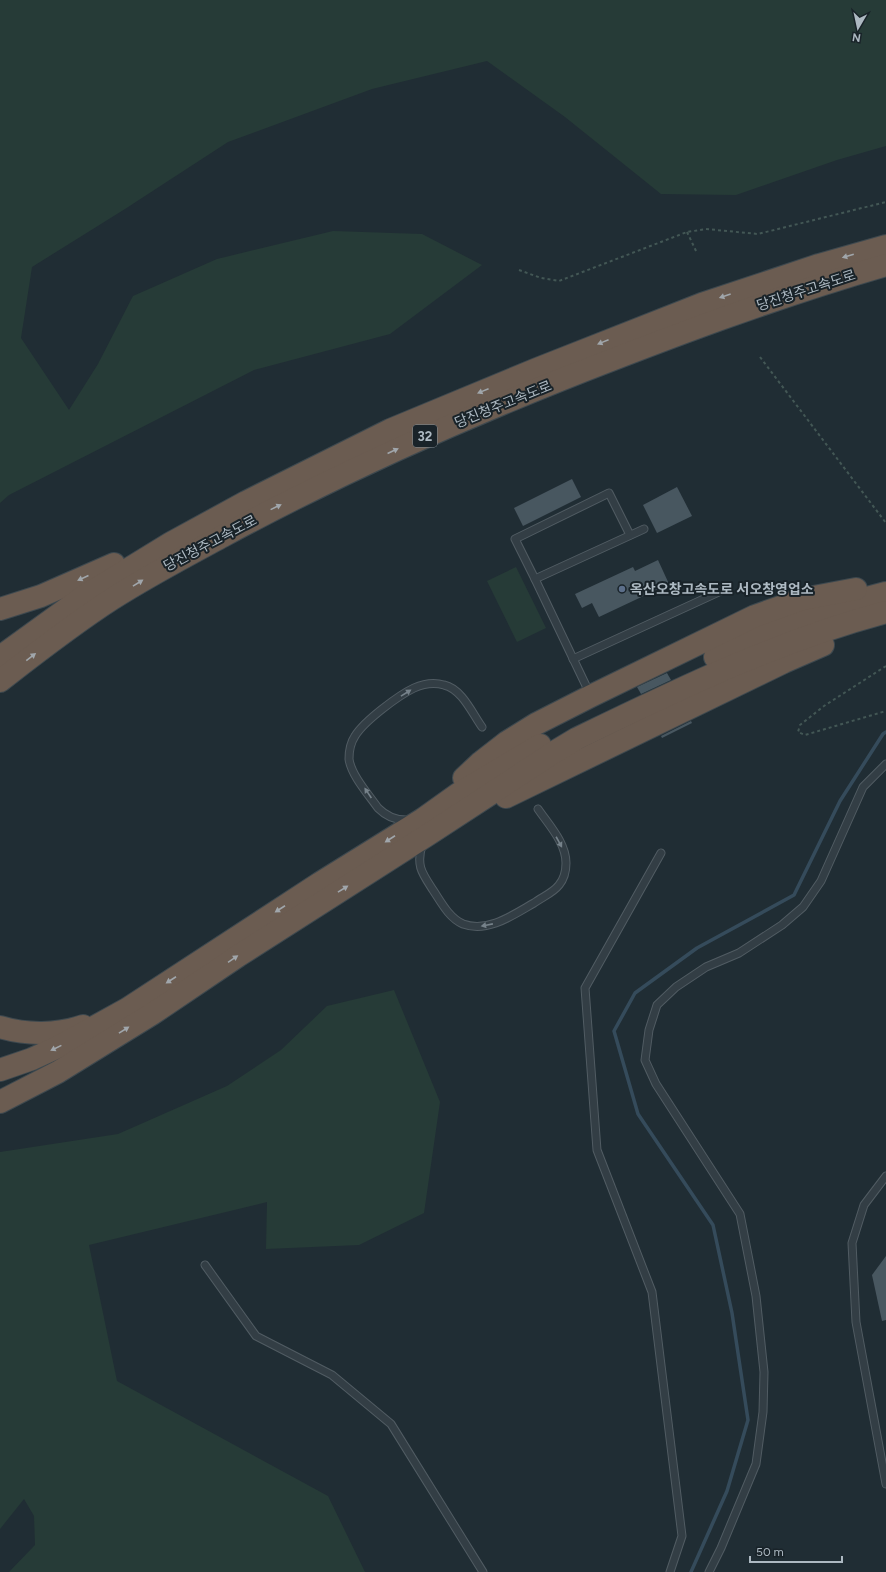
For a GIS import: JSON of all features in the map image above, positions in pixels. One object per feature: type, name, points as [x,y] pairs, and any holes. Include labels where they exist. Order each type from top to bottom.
[{"type":"highway","name":"당진청주고속도로","points":[[1,675],[83,597],[128,568],[208,522],[390,430],[530,372],[702,304],[804,269],[886,246]]},
{"type":"highway","name":"당진청주고속도로","points":[[1,675],[111,600],[164,568],[266,512],[376,458],[514,398],[690,330],[766,303],[886,265]]},
{"type":"highway","points":[[0,609],[28,601],[57,590],[208,522]]},
{"type":"highway","points":[[424,827],[480,763],[507,742],[536,724],[755,616],[803,599],[825,594],[886,585]]},
{"type":"highway","points":[[424,827],[458,794],[583,722],[733,649],[792,623],[848,603],[886,592]]},
{"type":"highway","points":[[0,1070],[58,1048],[127,1009],[314,888],[424,827],[556,750],[614,720],[696,681],[770,650],[831,628],[886,612]]},
{"type":"highway","points":[[0,1102],[58,1072],[152,1014],[424,827],[691,694],[771,656],[886,616]]},
{"type":"highway","points":[[424,827],[784,662],[886,620]]},
{"type":"highway","points":[[0,1027],[24,1032],[54,1032],[81,1027],[127,1009]]},
{"type":"highway","points":[[0,1084],[43,1071],[91,1051]]},
{"type":"lane","points":[[591,696],[515,539],[609,493],[630,535]]},
{"type":"lane","points":[[535,580],[644,529]]},
{"type":"lane","points":[[574,660],[720,591]]},
{"type":"lane","points":[[482,727],[455,691],[444,685],[432,684],[420,686],[407,692],[388,705],[362,728],[355,736],[350,750],[351,768],[378,808],[383,813],[395,819],[406,820],[424,827],[420,868],[448,912],[456,920],[466,925],[490,925],[505,919],[559,885],[564,877],[566,862],[564,850],[561,843],[538,809]]},
{"type":"lane","points":[[709,1572],[721,1548],[756,1464],[763,1412],[764,1372],[756,1296],[740,1214],[656,1084],[645,1060],[649,1030],[657,1005],[676,987],[706,967],[739,953],[782,925],[803,907],[821,881],[863,787],[886,764]]},
{"type":"lane","points":[[661,852],[585,988],[597,1150],[652,1292],[682,1536],[670,1572]]},
{"type":"lane","points":[[886,1176],[864,1205],[852,1242],[856,1322],[886,1484]]},
{"type":"lane","points":[[205,1265],[256,1336],[332,1375],[391,1424],[483,1572]]},
{"type":"path","points":[[519,270],[541,278],[559,281],[687,232],[706,229],[758,234],[886,202]]},
{"type":"path","points":[[687,232],[697,253]]},
{"type":"path","points":[[760,357],[886,523]]},
{"type":"path","points":[[886,666],[824,706],[800,724],[798,732],[805,735],[886,711]]},
{"type":"green space","points":[[0,0],[886,0],[886,146],[837,160],[736,195],[661,194],[565,117],[487,61],[372,89],[228,142],[32,267],[21,338],[69,410],[98,364],[133,296],[217,259],[333,231],[422,234],[482,265],[390,334],[254,370],[9,495],[0,503]]},
{"type":"green space","points":[[516,567],[546,628],[517,642],[487,581]]},
{"type":"green space","points":[[394,990],[440,1102],[424,1213],[359,1245],[266,1249],[267,1202],[89,1245],[117,1381],[328,1496],[365,1572],[9,1572],[35,1545],[34,1516],[24,1499],[0,1529],[0,1152],[118,1134],[227,1086],[281,1050],[327,1006]]},
{"type":"building","points":[[572,479],[581,497],[523,526],[514,508]]},
{"type":"building","points":[[677,487],[692,516],[657,533],[643,505]]},
{"type":"building","name":"옥산오창고속도로 서오창영업소","points":[[658,560],[669,584],[599,617],[592,603],[582,608],[575,594],[633,567],[635,571]]},
{"type":"building","points":[[667,673],[671,680],[641,694],[637,687]]},
{"type":"building","points":[[691,721],[692,723],[662,738],[661,736]]},
{"type":"building","points":[[886,1256],[886,1320],[882,1321],[872,1275]]},
{"type":"waterway","points":[[691,1572],[727,1491],[748,1420],[732,1313],[713,1225],[638,1114],[614,1031],[635,993],[697,948],[794,895],[840,801],[883,734],[886,732]]},
{"type":"place","name":"옥산오창고속도로 서오창영업소","points":[[622,589]]}]
